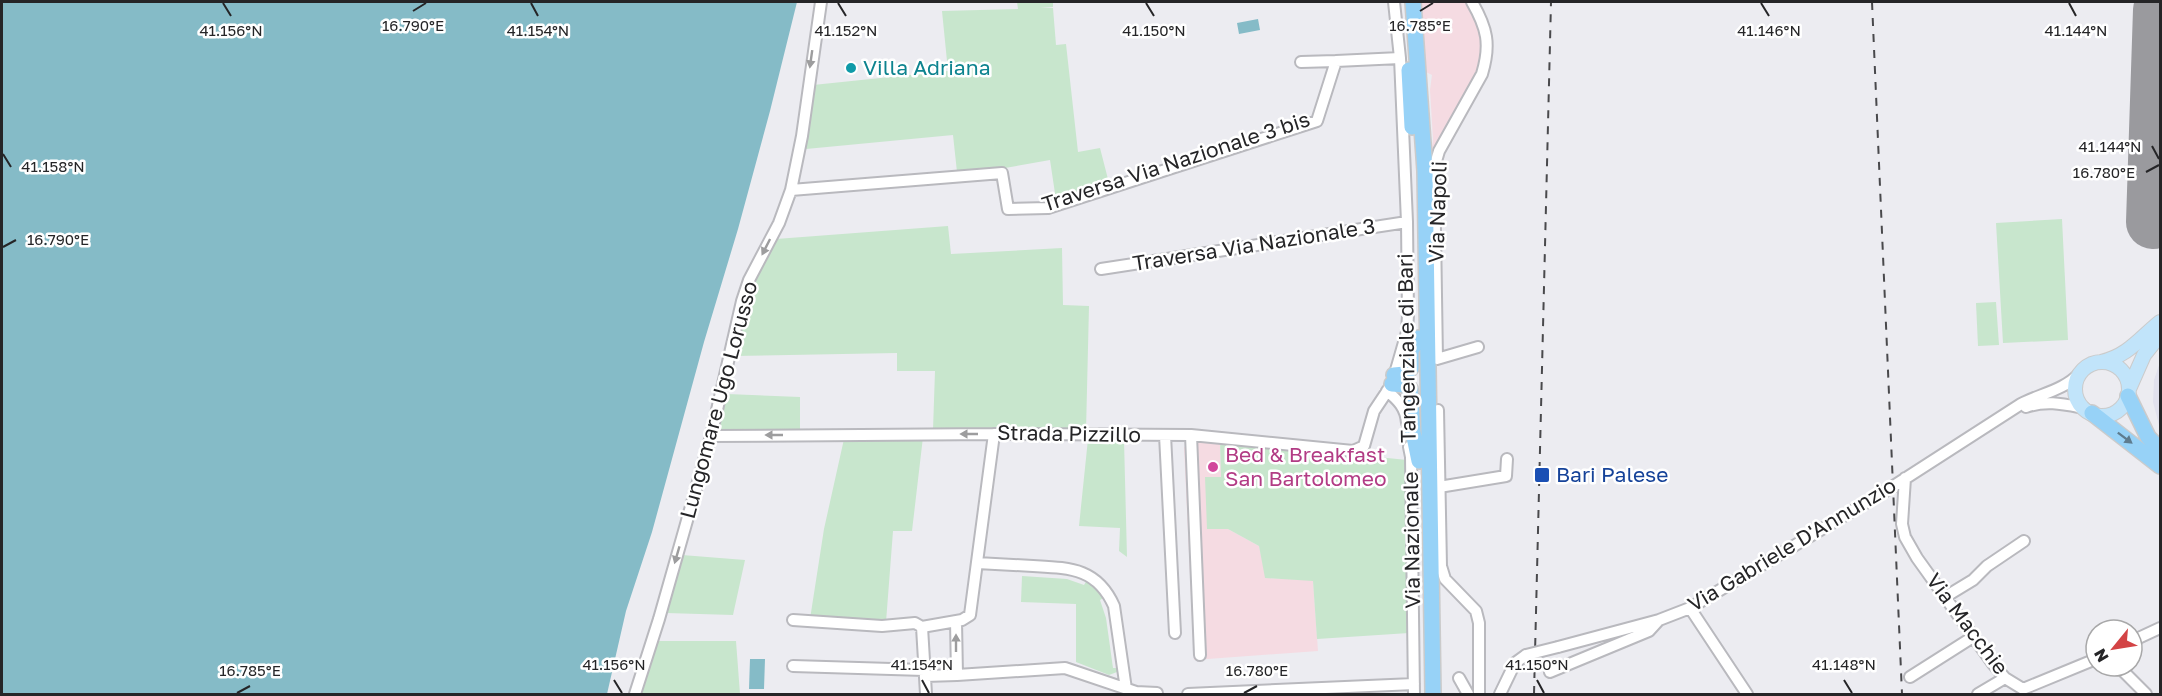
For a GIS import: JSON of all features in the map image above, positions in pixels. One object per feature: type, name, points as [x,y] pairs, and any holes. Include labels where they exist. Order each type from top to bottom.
[{"type":"highway","name":"Tangenziale di Bari","points":[[1404,2],[1414,162],[1418,338],[1417,691]]},
{"type":"highway","name":"Tangenziale di Bari","points":[[1413,2],[1425,171],[1433,694]]},
{"type":"highway","points":[[1391,383],[1411,368],[1411,351],[1418,338]]},
{"type":"highway","points":[[1391,383],[1407,385],[1410,388],[1413,432],[1419,461]]},
{"type":"highway","points":[[2128,392],[2143,429],[2160,460]]},
{"type":"highway","points":[[2088,411],[2160,460]]},
{"type":"main road","points":[[2157,332],[2144,355],[2123,405],[2115,412],[2105,415],[2088,411],[2078,401],[2075,392],[2079,374],[2085,368],[2115,359],[2157,332]]},
{"type":"main road","points":[[2101,362],[2118,367],[2128,380],[2128,392]]},
{"type":"street","name":"Lungomare Ugo Lorusso","points":[[635,694],[659,619],[711,436],[749,280],[779,223],[791,190],[801,144],[821,2]]},
{"type":"street","points":[[1391,383],[1407,323],[1407,222],[1400,58],[1394,2]]},
{"type":"street","name":"Via Napoli","points":[[1472,2],[1486,29],[1482,74],[1439,151],[1434,168],[1437,359],[1478,347]]},
{"type":"street","points":[[1301,62],[1400,58]]},
{"type":"street","name":"Traversa Via Nazionale 3 bis","points":[[791,190],[1002,173],[1008,209],[1048,208],[1317,121],[1336,61]]},
{"type":"street","name":"Traversa Via Nazionale 3","points":[[1101,269],[1407,222]]},
{"type":"street","points":[[2012,412],[2036,396],[2071,383],[2079,374]]},
{"type":"street","name":"Strada Pizzillo","points":[[711,436],[1191,435],[1353,451],[1364,446],[1374,411],[1391,383]]},
{"type":"street","name":"Via Nazionale","points":[[1391,383],[1404,409],[1411,456],[1417,691]]},
{"type":"street","points":[[2012,412],[2038,403],[2055,402],[2088,411]]},
{"type":"street","points":[[1438,410],[1441,566],[1445,579],[1476,611],[1479,623],[1479,694]]},
{"type":"street","name":"Via Gabriele D'Annunzio","points":[[1500,694],[1515,663],[1526,655],[1659,620],[1690,608],[1796,546],[2012,412]]},
{"type":"street","points":[[793,620],[882,626],[915,623],[922,627],[962,620],[970,615],[994,434]]},
{"type":"street","points":[[1165,435],[1175,633]]},
{"type":"street","points":[[1191,435],[1200,655]]},
{"type":"street","points":[[1439,487],[1506,476],[1507,459]]},
{"type":"street","name":"Via Macchie","points":[[1905,478],[1902,524],[1905,537],[1973,637],[2005,678],[2019,690],[2084,663]]},
{"type":"street","points":[[1945,597],[1973,580],[1987,566],[2024,541]]},
{"type":"street","points":[[977,563],[1071,568],[1092,578],[1109,595],[1114,606],[1126,689]]},
{"type":"street","points":[[1690,608],[1748,694]]},
{"type":"street","points":[[1550,672],[1649,631],[1659,620]]},
{"type":"street","points":[[956,621],[957,675]]},
{"type":"street","points":[[922,627],[926,694]]},
{"type":"street","points":[[2144,635],[2160,628]]},
{"type":"street","points":[[1910,677],[1973,637]]},
{"type":"street","points":[[793,666],[957,675],[1065,668],[1136,692],[1157,693]]},
{"type":"street","points":[[1459,678],[1468,694]]},
{"type":"street","points":[[1978,694],[2005,678]]},
{"type":"street","points":[[2130,678],[2146,694]]},
{"type":"street","points":[[1188,694],[1417,691]]},
{"type":"shaded area","points":[[1420,2],[1468,2],[1482,30],[1481,67],[1430,163],[1433,139],[1430,90],[1432,75],[1424,71]]},
{"type":"shaded area","points":[[2160,362],[2160,429],[2153,402],[2154,380]]},
{"type":"shaded area","points":[[1199,440],[1220,441],[1221,477],[1206,477],[1228,529],[1259,546],[1266,578],[1313,580],[1318,651],[1194,660],[1184,447],[1197,446]]},
{"type":"green space","points":[[1017,2],[1053,2],[1053,7],[1040,8],[1053,8],[1056,45],[1066,44],[1078,152],[1100,148],[1109,183],[1056,200],[1050,160],[1005,168],[957,172],[953,135],[806,149],[813,85],[948,71],[942,11],[1018,9]]},
{"type":"green space","points":[[2062,219],[2068,340],[2003,343],[1996,223]]},
{"type":"green space","points":[[948,226],[951,254],[1062,248],[1063,305],[1089,306],[1086,431],[933,430],[935,371],[897,371],[897,353],[734,356],[749,292],[776,239]]},
{"type":"green space","points":[[1996,302],[1999,345],[1978,346],[1976,303]]},
{"type":"green space","points":[[727,394],[800,397],[800,430],[719,431]]},
{"type":"green space","points":[[923,437],[912,531],[893,531],[886,622],[810,619],[824,529],[844,439]]},
{"type":"green space","points":[[1088,439],[1124,440],[1127,557],[1119,551],[1120,528],[1079,526]]},
{"type":"green space","points":[[1220,441],[1407,460],[1409,633],[1317,639],[1313,581],[1265,578],[1259,546],[1228,529],[1207,529],[1205,477],[1221,477]]},
{"type":"green space","points":[[682,555],[745,560],[733,615],[666,613]]},
{"type":"green space","points":[[1022,576],[1067,579],[1084,585],[1087,580],[1105,597],[1100,600],[1106,618],[1113,668],[1118,668],[1117,672],[1109,675],[1076,662],[1076,604],[1021,602]]},
{"type":"green space","points":[[658,641],[736,641],[740,694],[641,694]]},
{"type":"water","points":[[2,2],[797,2],[738,229],[704,342],[652,532],[626,611],[607,694],[2,694]]},
{"type":"water","points":[[1258,19],[1260,30],[1239,34],[1237,23]]},
{"type":"water","points":[[750,659],[765,659],[764,689],[749,689]]},
{"type":"runway","points":[[2153,222],[2160,10]]},
{"type":"railway","points":[[1534,694],[1551,2]]},
{"type":"railway","points":[[1872,2],[1902,694]]},
{"type":"place","name":"Villa Adriana","points":[[851,68]]},
{"type":"place","name":"Bed & Breakfast San Bartolomeo","points":[[1213,467]]},
{"type":"place","name":"Bari Palese","points":[[1542,475]]}]
